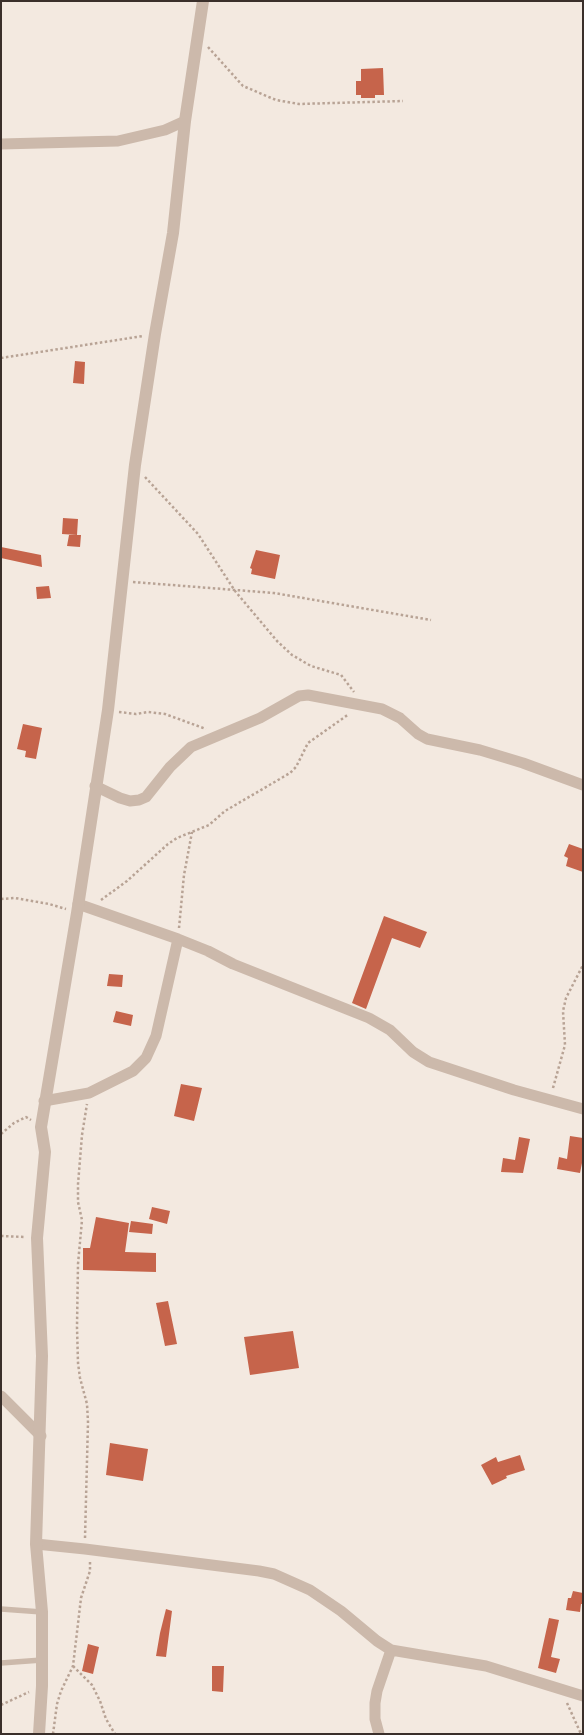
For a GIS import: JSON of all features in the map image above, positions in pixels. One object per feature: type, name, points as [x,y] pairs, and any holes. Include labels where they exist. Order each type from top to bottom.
[{"type":"street","points":[[39,1734],[42,1686],[42,1612],[36,1544],[41,1436],[42,1356],[37,1238],[45,1152],[41,1127],[78,908],[108,710],[135,465],[173,233],[197,35],[203,1]]},
{"type":"street","points":[[1,144],[118,141],[164,130],[186,122]]},
{"type":"street","points":[[95,786],[120,798],[130,801],[139,800],[146,797],[160,778],[191,746],[260,718],[300,696],[308,695],[382,709],[392,714],[418,734],[427,738],[480,750],[523,763],[583,785]]},
{"type":"street","points":[[78,908],[93,908],[178,939],[233,964],[369,1018],[390,1030],[413,1052],[430,1062],[514,1090],[583,1109]]},
{"type":"street","points":[[44,1101],[89,1092],[132,1071],[146,1058],[156,1036],[178,939]]},
{"type":"street","points":[[1,1396],[41,1436]]},
{"type":"street","points":[[36,1544],[274,1574],[310,1590],[341,1611],[377,1641],[391,1650],[486,1666],[583,1696]]},
{"type":"street","points":[[379,1734],[374,1704],[391,1650]]},
{"type":"lane","points":[[1,1609],[42,1612]]},
{"type":"lane","points":[[1,1663],[42,1660]]},
{"type":"path","points":[[197,35],[243,86],[276,100],[299,104],[403,102]]},
{"type":"path","points":[[1,358],[155,334]]},
{"type":"path","points":[[93,908],[102,899],[128,881],[168,844],[209,825],[225,811],[290,773],[296,767],[308,743],[313,738],[361,706],[350,685],[341,676],[311,666],[292,655],[277,641],[235,591],[198,534],[135,465]]},
{"type":"path","points":[[122,581],[274,593],[431,620]]},
{"type":"path","points":[[108,710],[136,714],[148,712],[165,714],[221,734]]},
{"type":"path","points":[[178,939],[182,890],[192,832]]},
{"type":"path","points":[[1,899],[14,898],[78,908]]},
{"type":"path","points":[[550,1099],[565,1045],[563,1011],[566,998],[583,965]]},
{"type":"path","points":[[53,1734],[61,1691],[73,1666],[81,1598],[90,1571],[90,1559],[85,1549],[88,1404],[80,1378],[77,1352],[78,1264],[82,1220],[78,1202],[78,1184],[82,1135],[89,1092]]},
{"type":"path","points":[[1,1134],[14,1123],[26,1117],[41,1127]]},
{"type":"path","points":[[1,1236],[37,1238]]},
{"type":"path","points":[[73,1666],[92,1685],[106,1719],[115,1734]]},
{"type":"path","points":[[1,1704],[42,1686]]},
{"type":"path","points":[[562,1690],[581,1734]]},
{"type":"building","points":[[383,68],[384,95],[375,95],[375,98],[361,98],[361,95],[356,95],[356,81],[361,81],[361,69]]},
{"type":"building","points":[[75,361],[85,362],[84,384],[73,383]]},
{"type":"building","points":[[63,518],[78,519],[77,535],[62,534]]},
{"type":"building","points":[[69,535],[81,535],[80,547],[67,546]]},
{"type":"building","points":[[1,547],[41,555],[42,567],[1,558]]},
{"type":"building","points":[[256,550],[280,555],[275,579],[251,574],[252,569],[250,568]]},
{"type":"building","points":[[49,586],[51,598],[37,599],[36,587]]},
{"type":"building","points":[[23,724],[42,728],[36,759],[25,757],[26,751],[17,749]]},
{"type":"building","points":[[569,844],[583,849],[583,872],[566,866],[568,858],[564,856]]},
{"type":"building","points":[[384,916],[427,932],[420,948],[392,938],[366,1009],[352,1003]]},
{"type":"building","points":[[109,974],[123,975],[122,987],[107,986]]},
{"type":"building","points":[[116,1011],[133,1015],[131,1026],[113,1022]]},
{"type":"building","points":[[181,1084],[202,1088],[194,1121],[174,1116]]},
{"type":"building","points":[[570,1136],[583,1138],[583,1158],[580,1173],[557,1169],[559,1157],[567,1159]]},
{"type":"building","points":[[519,1137],[530,1139],[523,1173],[501,1172],[503,1158],[515,1160]]},
{"type":"building","points":[[152,1207],[170,1211],[167,1224],[149,1219]]},
{"type":"building","points":[[96,1217],[129,1223],[125,1252],[156,1253],[156,1272],[83,1270],[83,1248],[90,1248]]},
{"type":"building","points":[[131,1221],[153,1224],[152,1234],[129,1232]]},
{"type":"building","points":[[168,1301],[177,1344],[165,1346],[156,1303]]},
{"type":"building","points":[[293,1331],[299,1368],[250,1375],[244,1337]]},
{"type":"building","points":[[110,1443],[148,1449],[143,1481],[106,1475]]},
{"type":"building","points":[[520,1455],[525,1470],[506,1476],[507,1478],[492,1485],[481,1465],[496,1457],[498,1462]]},
{"type":"building","points":[[573,1591],[583,1593],[583,1604],[581,1604],[580,1612],[566,1610],[568,1598],[571,1598]]},
{"type":"building","points":[[166,1609],[172,1611],[166,1657],[156,1656],[160,1633]]},
{"type":"building","points":[[549,1618],[559,1620],[551,1657],[560,1659],[556,1673],[538,1668]]},
{"type":"building","points":[[88,1644],[99,1647],[93,1674],[82,1671]]},
{"type":"building","points":[[212,1666],[224,1666],[223,1692],[212,1691]]}]
